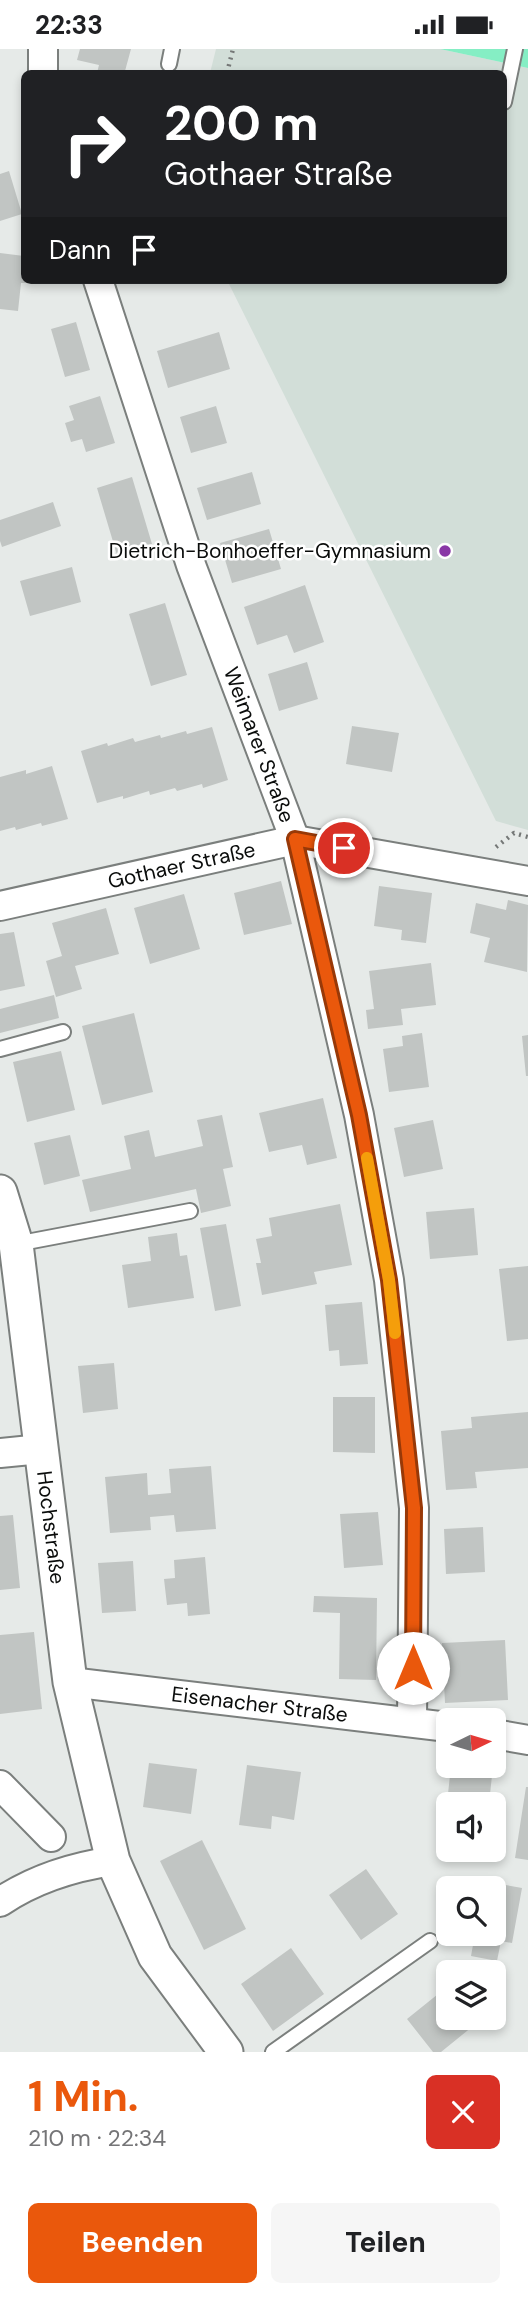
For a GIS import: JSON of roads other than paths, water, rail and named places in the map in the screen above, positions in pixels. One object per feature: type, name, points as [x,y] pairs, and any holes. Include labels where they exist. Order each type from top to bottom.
[{"type":"street","points":[[43,49],[43,70]]},
{"type":"street","name":"Weimarer Straße","points":[[99,284],[191,565],[295,839],[359,1115],[389,1280],[414,1508],[412,1721]]},
{"type":"street","name":"Gothaer Straße","points":[[0,906],[295,839],[528,881]]},
{"type":"street","name":"Hochstraße","points":[[0,1192],[16,1244],[70,1682],[113,1861],[155,1956],[226,2052]]},
{"type":"street","points":[[0,1453],[41,1448]]},
{"type":"street","name":"Eisenacher Straße","points":[[70,1682],[436,1725]]},
{"type":"street","points":[[506,1736],[528,1740]]},
{"type":"street","points":[[0,1785],[51,1837]]},
{"type":"street","points":[[0,1902],[20,1888],[78,1866],[113,1861]]},
{"type":"lane","points":[[507,88],[515,49]]},
{"type":"lane","points":[[0,1049],[63,1032]]},
{"type":"lane","points":[[16,1244],[190,1211]]},
{"type":"lane","points":[[273,2052],[430,1941]]},
{"type":"place","name":"Dietrich-Bonhoeffer-Gymnasium","points":[[445,551]]}]
